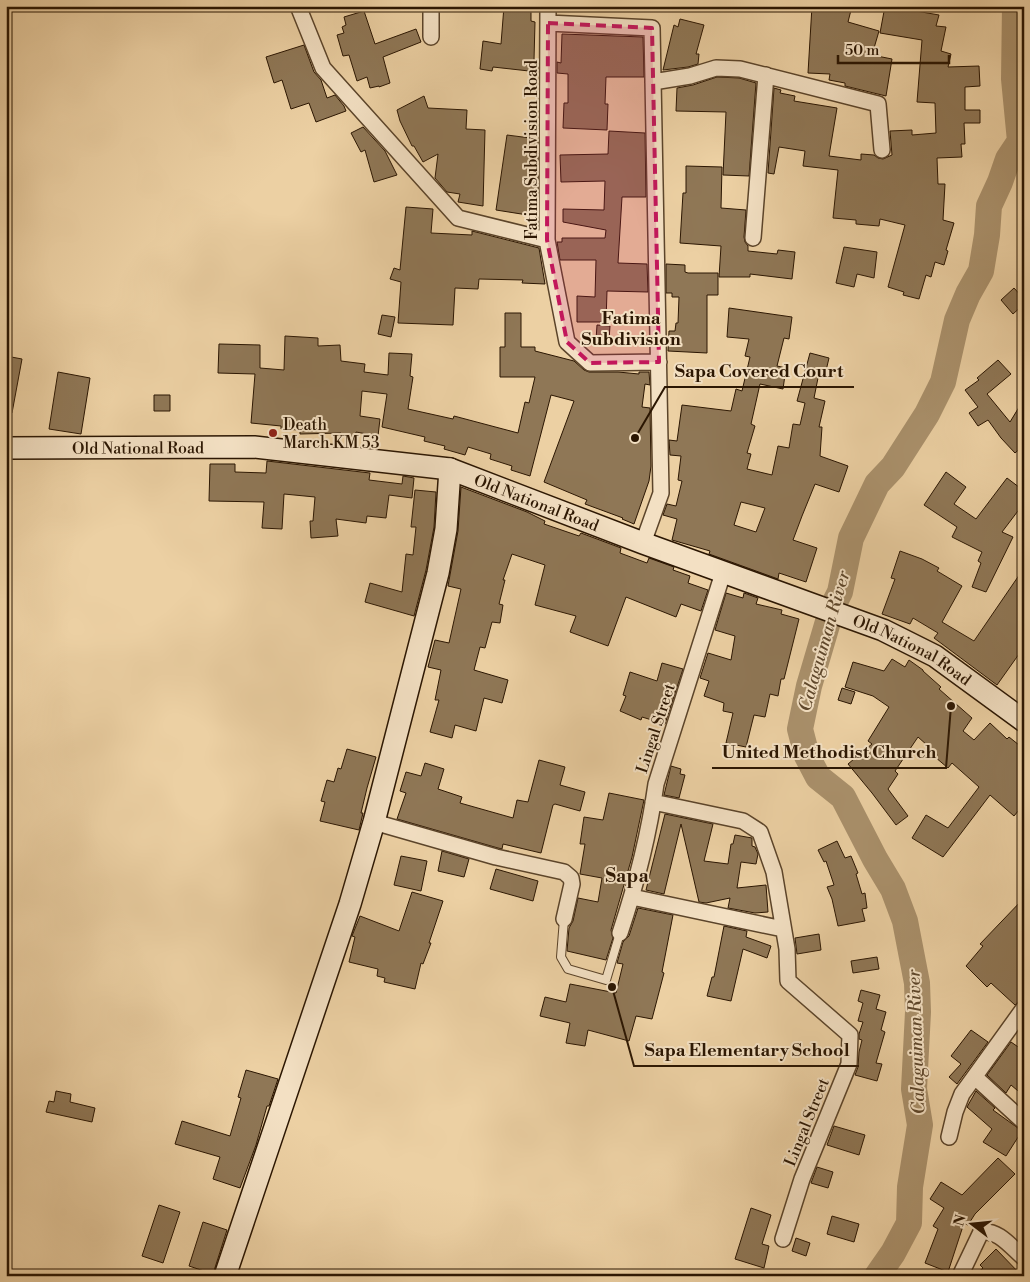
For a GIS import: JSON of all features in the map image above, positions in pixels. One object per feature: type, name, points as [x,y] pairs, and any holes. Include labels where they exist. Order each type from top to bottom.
[{"type":"main road","name":"Old National Road","points":[[6,448],[254,448],[450,469],[723,573],[883,630],[935,656],[1024,721]]},
{"type":"main road","points":[[225,1276],[347,914],[374,822],[438,573],[446,529],[450,469]]},
{"type":"street","points":[[298,6],[323,68],[458,218],[547,240]]},
{"type":"street","points":[[430,6],[430,37]]},
{"type":"street","name":"Fatima Subdivision Road","points":[[548,6],[547,240],[567,342],[590,363],[659,362]]},
{"type":"street","points":[[548,23],[652,28],[661,493],[643,543]]},
{"type":"street","points":[[653,82],[690,76],[716,68],[740,69],[878,104],[882,150]]},
{"type":"street","points":[[753,238],[766,75]]},
{"type":"street","name":"Lingal Street","points":[[620,933],[632,897],[656,784],[723,573]]},
{"type":"street","points":[[632,897],[783,929],[774,872],[760,832],[743,821],[653,802]]},
{"type":"street","points":[[374,822],[496,856],[564,872],[571,878],[572,884],[564,919]]},
{"type":"street","name":"Lingal Street","points":[[783,929],[787,948],[788,981],[850,1035],[849,1064],[802,1179],[783,1239]]},
{"type":"street","points":[[949,1137],[962,1094],[1024,1008]]},
{"type":"street","points":[[975,1077],[1024,1122]]},
{"type":"street","points":[[960,1276],[981,1232],[987,1231],[995,1234],[1024,1258]]},
{"type":"lane","points":[[564,919],[561,957],[568,969],[606,980],[620,933]]},
{"type":"highlighted area","points":[[548,23],[652,28],[659,362],[590,363],[567,342],[547,240]]},
{"type":"building","points":[[504,6],[531,6],[531,21],[535,22],[534,60],[538,61],[538,72],[493,67],[492,71],[480,69],[483,41],[501,44]]},
{"type":"building","points":[[812,6],[852,6],[848,22],[879,31],[872,55],[892,59],[886,96],[829,80],[830,74],[808,73]]},
{"type":"building","points":[[885,6],[916,6],[916,11],[939,15],[936,26],[946,27],[941,51],[951,54],[948,67],[979,66],[980,86],[965,87],[965,110],[980,110],[980,123],[964,123],[965,144],[961,144],[962,157],[937,158],[938,184],[945,184],[943,220],[954,223],[946,250],[948,251],[944,265],[935,262],[931,277],[926,275],[919,299],[903,295],[904,292],[888,287],[905,225],[880,219],[879,226],[856,224],[856,220],[833,218],[838,170],[803,166],[805,151],[779,147],[774,174],[768,173],[774,88],[781,90],[780,93],[795,96],[794,101],[837,108],[829,156],[861,160],[861,154],[874,155],[883,159],[892,155],[890,131],[912,130],[912,135],[936,133],[935,103],[917,102],[922,40],[880,33]]},
{"type":"building","points":[[364,11],[375,44],[416,29],[421,42],[383,57],[390,83],[379,87],[370,88],[367,77],[357,81],[349,55],[343,56],[337,35],[344,33],[342,27],[346,25],[344,17]]},
{"type":"building","points":[[680,19],[704,25],[696,54],[699,54],[698,64],[663,70],[674,25],[678,27]]},
{"type":"building","points":[[562,34],[643,37],[644,77],[606,77],[605,104],[608,104],[607,130],[563,128],[564,103],[568,103],[568,74],[557,73],[557,62],[561,63]]},
{"type":"building","points":[[304,45],[314,72],[321,80],[327,98],[335,95],[346,111],[316,122],[309,103],[291,109],[282,80],[274,83],[266,57]]},
{"type":"building","points":[[717,77],[739,78],[756,83],[749,176],[723,175],[726,112],[676,111],[677,88]]},
{"type":"building","points":[[424,96],[428,108],[467,110],[466,129],[485,130],[483,206],[458,202],[460,194],[447,192],[435,178],[438,154],[423,162],[414,146],[412,146],[397,110]]},
{"type":"building","points":[[363,127],[385,151],[397,175],[374,182],[365,150],[361,152],[351,133]]},
{"type":"building","points":[[609,131],[645,133],[646,197],[622,197],[618,263],[647,264],[648,292],[607,291],[606,322],[577,322],[577,296],[595,297],[596,260],[560,260],[557,242],[562,242],[562,238],[605,238],[606,230],[563,222],[563,209],[604,210],[605,181],[561,182],[560,155],[608,154]]},
{"type":"building","points":[[507,135],[538,139],[538,194],[534,216],[496,210]]},
{"type":"building","points":[[686,166],[722,167],[721,208],[746,210],[744,237],[748,251],[777,254],[778,250],[795,252],[792,279],[750,274],[750,277],[719,277],[721,246],[680,243],[683,193],[686,193]]},
{"type":"building","points":[[406,207],[433,209],[431,233],[472,235],[472,231],[539,248],[545,284],[522,283],[523,280],[479,279],[478,289],[455,288],[453,325],[398,323],[401,282],[390,279],[394,268],[400,270]]},
{"type":"building","points":[[844,247],[877,252],[874,278],[857,274],[854,287],[836,283]]},
{"type":"building","points":[[666,264],[685,265],[685,272],[688,273],[718,273],[718,295],[707,295],[707,353],[668,351],[669,331],[675,331],[676,323],[678,323],[679,297],[672,297],[672,293],[666,293]]},
{"type":"building","points":[[1014,288],[1024,299],[1024,304],[1013,314],[1001,300]]},
{"type":"building","points":[[729,308],[792,317],[789,339],[784,338],[777,366],[786,368],[783,389],[760,384],[751,424],[755,426],[747,453],[751,454],[747,469],[772,475],[778,446],[789,448],[793,424],[800,425],[805,403],[797,401],[810,353],[829,358],[825,375],[819,373],[814,398],[825,401],[819,427],[822,427],[820,456],[848,466],[839,492],[815,484],[793,540],[817,548],[806,582],[779,573],[778,579],[709,554],[710,551],[672,540],[677,519],[663,515],[667,504],[676,506],[682,481],[678,480],[681,456],[670,455],[669,440],[677,441],[682,405],[731,411],[736,389],[742,391],[750,357],[745,356],[749,339],[727,337]],"holes":[[[741,502],[765,508],[756,532],[734,525]]]},
{"type":"building","points":[[505,313],[521,313],[521,347],[535,347],[535,351],[574,361],[589,372],[639,374],[639,372],[649,372],[650,385],[645,384],[642,407],[650,408],[651,466],[649,481],[634,524],[585,504],[587,500],[544,482],[574,401],[551,395],[530,476],[511,470],[512,466],[490,459],[491,454],[468,447],[465,455],[444,449],[445,446],[424,441],[425,437],[382,427],[387,394],[362,391],[360,416],[380,419],[378,436],[356,432],[356,437],[341,435],[341,433],[300,434],[300,430],[281,429],[281,426],[251,423],[255,374],[218,373],[219,344],[260,345],[260,368],[284,370],[285,336],[318,338],[318,346],[340,345],[341,361],[365,364],[364,372],[388,375],[389,353],[412,354],[410,376],[413,377],[408,409],[453,419],[454,416],[518,433],[525,402],[529,403],[535,377],[500,377],[500,347],[505,347]]},
{"type":"building","points":[[382,315],[395,317],[391,337],[378,334]]},
{"type":"building","points":[[597,325],[610,326],[609,340],[596,340]]},
{"type":"building","points":[[6,356],[22,359],[12,413],[6,412]]},
{"type":"building","points":[[998,360],[1011,374],[987,394],[1010,422],[1024,399],[1024,445],[1015,453],[988,420],[978,426],[969,413],[978,407],[965,390],[979,380],[977,378]]},
{"type":"building","points":[[58,372],[90,378],[81,434],[49,429]]},
{"type":"building","points":[[154,395],[170,395],[170,411],[154,411]]},
{"type":"building","points":[[267,461],[370,473],[369,480],[402,484],[403,476],[414,478],[412,498],[389,495],[386,518],[367,516],[366,523],[336,519],[338,536],[311,538],[310,521],[313,521],[315,497],[284,494],[282,529],[262,528],[264,502],[209,501],[210,464],[235,464],[235,472],[266,473]]},
{"type":"building","points":[[946,472],[966,487],[954,504],[976,519],[1007,478],[1024,491],[1024,503],[1002,532],[1013,537],[986,592],[972,587],[981,563],[978,561],[982,552],[952,537],[957,527],[924,505]]},
{"type":"building","points":[[461,487],[527,512],[545,521],[544,524],[579,536],[581,533],[621,548],[620,553],[647,563],[649,558],[674,567],[673,570],[690,576],[688,583],[708,590],[701,611],[681,604],[676,617],[626,597],[608,646],[570,632],[576,616],[535,605],[545,565],[512,554],[503,580],[505,580],[499,604],[503,605],[500,623],[492,622],[485,648],[480,647],[474,670],[508,680],[502,703],[484,698],[476,731],[455,725],[452,738],[430,732],[439,700],[435,700],[441,670],[428,667],[435,640],[449,643],[461,589],[448,586],[458,531]]},
{"type":"building","points":[[415,490],[436,492],[434,527],[426,570],[414,616],[365,602],[370,583],[402,592],[406,554],[413,555],[416,527],[411,527]]},
{"type":"building","points":[[900,551],[939,568],[937,571],[962,586],[942,622],[974,641],[1024,568],[1024,647],[997,685],[934,638],[938,633],[913,618],[910,624],[882,614],[895,579],[891,578]]},
{"type":"building","points":[[726,593],[743,598],[744,593],[758,598],[756,604],[782,610],[781,614],[799,619],[784,679],[781,679],[778,696],[770,694],[765,717],[754,715],[746,747],[726,743],[733,713],[723,711],[724,703],[704,696],[709,681],[700,678],[708,653],[731,660],[735,636],[715,630]]},
{"type":"building","points":[[892,659],[905,667],[909,660],[941,687],[939,689],[972,718],[963,731],[974,740],[990,723],[1007,739],[1009,737],[1024,749],[1024,804],[1014,816],[990,795],[943,857],[912,838],[926,815],[948,828],[979,787],[952,763],[948,768],[935,757],[937,754],[918,737],[895,771],[898,774],[888,789],[908,816],[896,825],[848,764],[872,744],[868,741],[889,707],[873,696],[845,687],[853,662],[884,671]]},
{"type":"building","points":[[662,663],[683,669],[665,724],[642,717],[641,720],[620,711],[626,696],[623,695],[630,672],[657,681]]},
{"type":"building","points":[[842,688],[855,692],[851,704],[838,700]]},
{"type":"building","points":[[347,749],[376,757],[361,813],[363,813],[359,830],[320,821],[325,802],[321,801],[327,780],[334,782],[338,768],[341,769]]},
{"type":"building","points":[[539,760],[565,767],[560,785],[585,792],[580,811],[553,805],[541,853],[503,844],[502,849],[397,819],[406,793],[400,791],[406,772],[421,776],[425,763],[444,769],[438,789],[462,797],[460,803],[513,818],[517,800],[528,802]]},
{"type":"building","points":[[671,766],[681,769],[680,774],[685,775],[679,798],[664,795]]},
{"type":"building","points":[[609,793],[644,800],[632,857],[611,930],[613,938],[606,960],[567,951],[569,928],[573,921],[578,898],[598,902],[602,878],[580,874],[585,844],[580,844],[584,817],[603,820]]},
{"type":"building","points":[[665,814],[713,824],[704,861],[728,864],[731,844],[733,844],[735,835],[752,838],[752,846],[755,847],[758,854],[756,864],[741,862],[737,888],[766,885],[768,912],[755,913],[728,908],[730,898],[706,903],[699,902],[681,824],[664,894],[646,890]]},
{"type":"building","points":[[837,841],[845,858],[851,856],[858,873],[856,874],[862,894],[865,893],[867,908],[862,909],[865,921],[838,926],[832,899],[827,887],[834,885],[826,861],[824,862],[818,850]]},
{"type":"building","points":[[442,851],[469,859],[464,877],[438,871]]},
{"type":"building","points":[[401,856],[427,861],[421,891],[394,885]]},
{"type":"building","points":[[496,869],[538,881],[533,901],[490,889]]},
{"type":"building","points":[[412,892],[443,901],[429,943],[431,943],[423,964],[421,963],[415,989],[384,982],[385,978],[377,976],[378,969],[349,962],[355,937],[352,936],[360,916],[399,931]]},
{"type":"building","points":[[1024,898],[1024,999],[1015,1005],[991,983],[987,987],[966,966],[983,946],[980,944]]},
{"type":"building","points":[[638,908],[673,915],[662,972],[664,973],[652,1019],[636,1016],[629,1041],[588,1030],[585,1046],[566,1043],[570,1023],[540,1016],[545,997],[566,1002],[570,984],[616,993],[623,964],[617,963],[623,942],[629,936]]},
{"type":"building","points":[[724,926],[747,931],[746,937],[771,946],[767,958],[743,949],[731,1001],[707,996],[712,977],[714,977]]},
{"type":"building","points":[[819,934],[821,950],[797,954],[795,938]]},
{"type":"building","points":[[877,957],[879,969],[853,973],[851,961]]},
{"type":"building","points":[[861,990],[880,995],[876,1009],[886,1012],[881,1030],[885,1032],[876,1063],[882,1064],[877,1081],[855,1075],[862,1040],[859,1039],[859,1034],[863,1022],[858,1021],[863,1003],[858,1001]]},
{"type":"building","points":[[971,1030],[988,1042],[957,1084],[949,1077],[961,1064],[951,1056]]},
{"type":"building","points":[[1011,1042],[1024,1051],[1024,1096],[1011,1085],[1006,1093],[987,1075]]},
{"type":"building","points":[[246,1070],[278,1079],[240,1188],[213,1179],[220,1157],[175,1144],[182,1121],[230,1136],[241,1098],[238,1097]]},
{"type":"building","points":[[56,1091],[71,1094],[70,1102],[95,1108],[92,1122],[46,1112],[49,1101],[54,1102]]},
{"type":"building","points":[[976,1091],[995,1108],[993,1110],[1022,1131],[1006,1156],[983,1142],[992,1129],[967,1107]]},
{"type":"building","points":[[834,1126],[865,1135],[859,1155],[827,1145]]},
{"type":"building","points":[[998,1158],[1015,1174],[975,1214],[968,1225],[964,1223],[948,1272],[925,1263],[938,1229],[933,1226],[944,1208],[930,1199],[941,1182],[962,1195]]},
{"type":"building","points":[[817,1167],[833,1172],[828,1188],[811,1183]]},
{"type":"building","points":[[159,1205],[180,1212],[163,1263],[142,1256]]},
{"type":"building","points":[[751,1208],[771,1215],[762,1244],[769,1246],[764,1268],[735,1259]]},
{"type":"building","points":[[832,1216],[859,1224],[854,1242],[827,1234]]},
{"type":"building","points":[[203,1222],[227,1230],[213,1274],[189,1266]]},
{"type":"building","points":[[796,1238],[810,1243],[806,1256],[792,1251]]},
{"type":"building","points":[[996,1249],[1022,1276],[974,1276],[983,1268],[980,1265]]},
{"type":"waterway","name":"Calaguiman River","points":[[877,1276],[893,1253],[909,1223],[910,1187],[920,1125],[914,1089],[918,1012],[917,983],[905,921],[893,889],[843,797],[818,777],[807,756],[800,729],[809,686],[832,608],[840,592],[851,538],[877,484],[893,467],[927,414],[943,382],[957,320],[968,294],[981,271],[987,235],[989,206],[1008,159],[1020,141],[1014,79],[1015,6]]},
{"type":"place","name":"Death March KM 53","points":[[273,433]]},
{"type":"place","name":"Sapa Covered Court","points":[[635,438]]},
{"type":"place","name":"United Methodist Church","points":[[951,706]]},
{"type":"place","name":"Sapa Elementary School","points":[[612,987]]},
{"type":"district","name":"Fatima Subdivision","points":[[631,328]]},
{"type":"district","name":"Sapa","points":[[627,875]]}]
